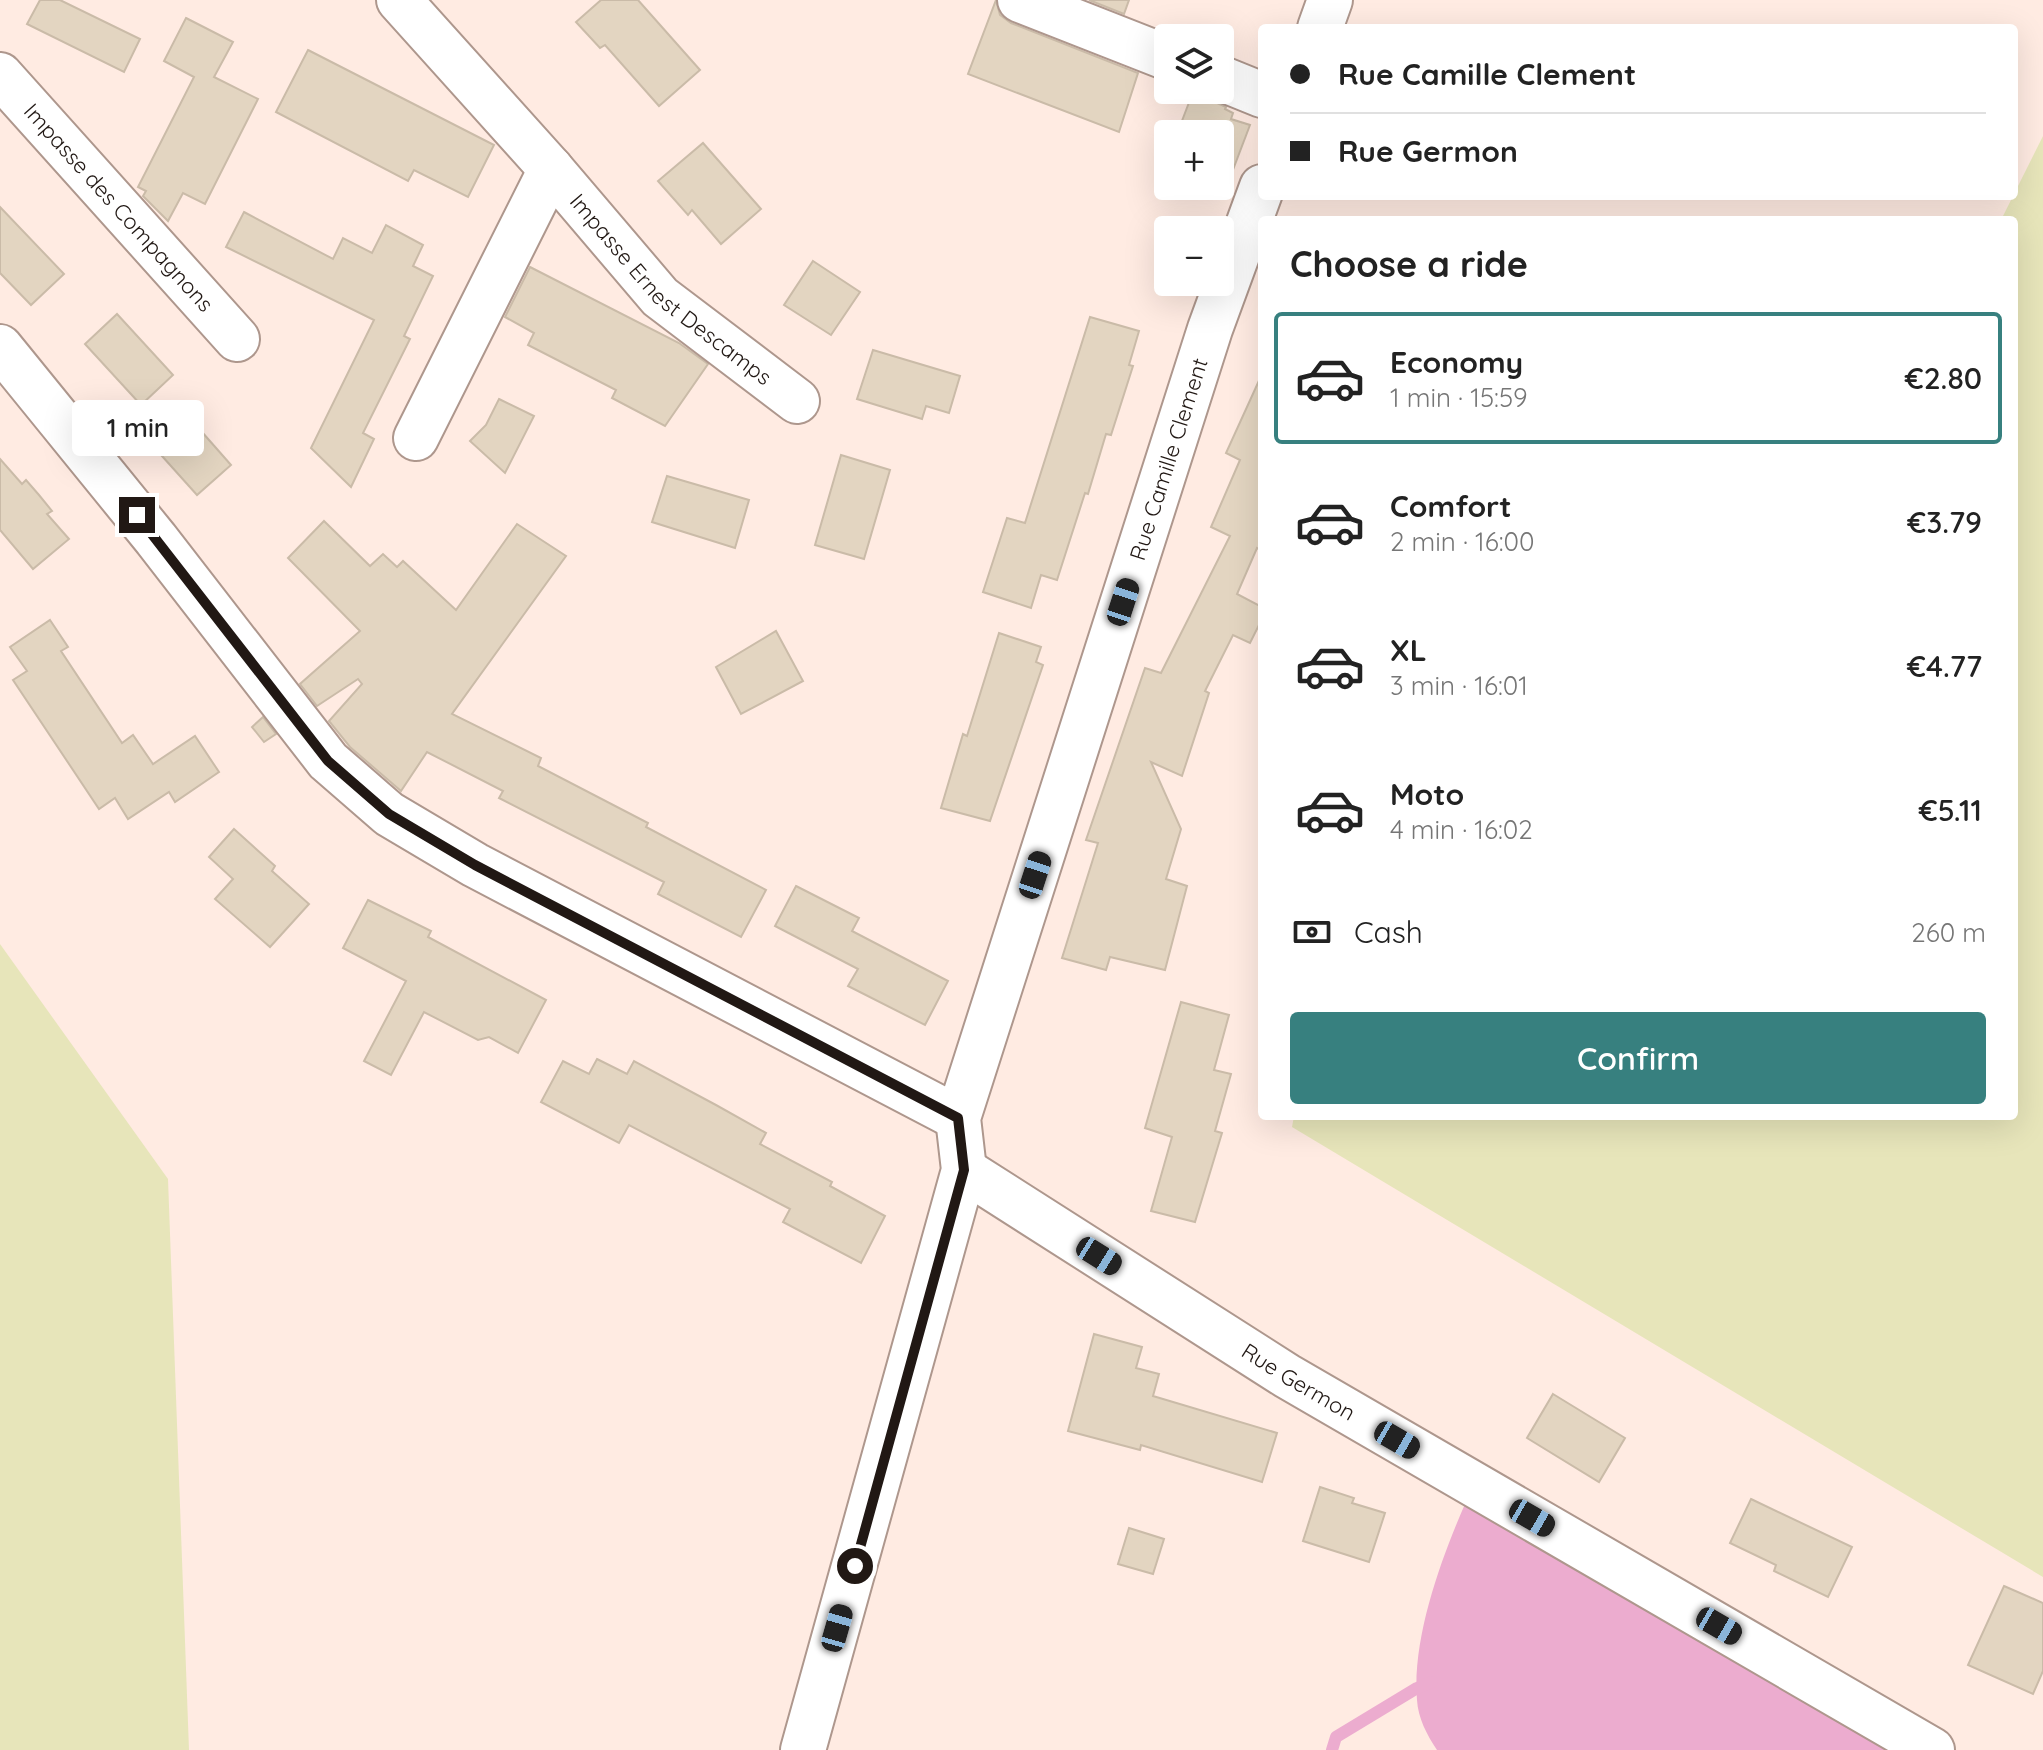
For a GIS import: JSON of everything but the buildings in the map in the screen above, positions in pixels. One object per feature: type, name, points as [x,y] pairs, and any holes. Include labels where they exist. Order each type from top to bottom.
[{"type":"street","name":"Impasse Ernest Descamps","points":[[399,0],[551,169],[660,297],[797,401]]},
{"type":"street","points":[[1020,0],[1154,53]]},
{"type":"street","points":[[1321,24],[1330,0]]},
{"type":"street","name":"Impasse des Compagnons","points":[[0,75],[237,339]]},
{"type":"street","points":[[1234,84],[1258,93]]},
{"type":"street","name":"Impasse Ernest Descamps","points":[[416,438],[551,169]]},
{"type":"street","name":"Rue Camille Clement","points":[[803,1750],[964,1170],[958,1118],[1210,329],[1258,198]]},
{"type":"street","points":[[0,347],[156,539],[328,761],[389,814],[475,865],[958,1118]]},
{"type":"street","name":"Rue Germon","points":[[964,1170],[1287,1376],[1932,1750]]},
{"type":"shaded area","points":[[2043,136],[2043,1577],[1292,1127],[1293,1120],[2018,1120],[2018,216],[2003,216],[2011,200],[2018,200],[2018,186]]},
{"type":"shaded area","points":[[0,944],[168,1179],[189,1750],[0,1750]]},
{"type":"shaded area","points":[[1465,1504],[1889,1750],[1437,1750],[1418,1707],[1419,1651],[1430,1599]]},
{"type":"waterway","points":[[1332,1750],[1336,1737],[1432,1682]]},
{"type":"route","points":[[137,515],[328,761],[389,814],[475,865],[958,1118],[964,1170],[855,1566]]}]
